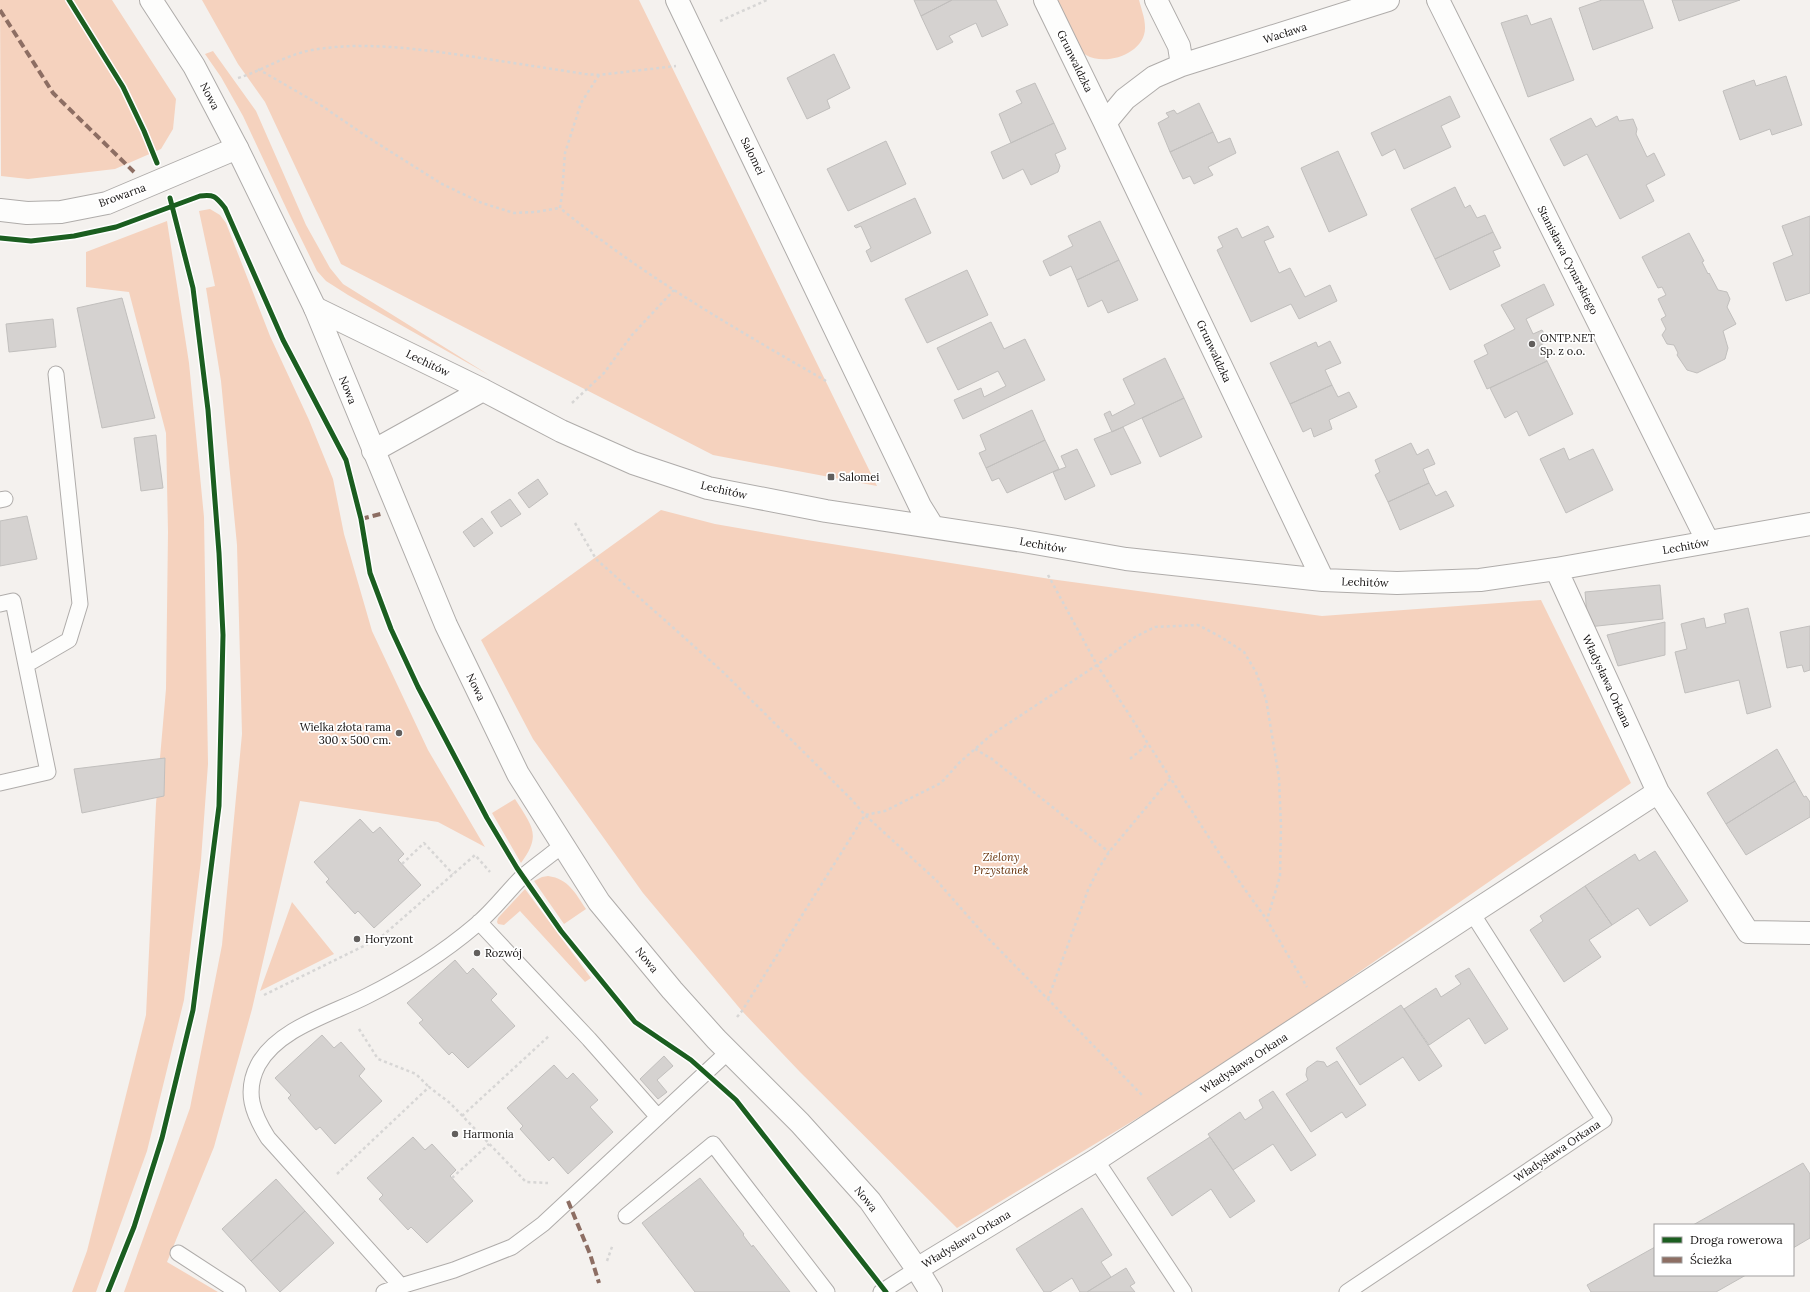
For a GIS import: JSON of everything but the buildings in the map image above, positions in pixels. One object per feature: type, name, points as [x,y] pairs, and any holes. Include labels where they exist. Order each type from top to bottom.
[{"type":"street","name":"Nowa","points":[[151,0],[194,66],[237,148],[314,308],[446,625],[518,774],[599,902],[672,990],[722,1045],[800,1123],[870,1201],[931,1292]]},
{"type":"street","name":"Salomei","points":[[678,0],[920,506],[933,527]]},
{"type":"street","name":"Grunwaldzka","points":[[1045,0],[1105,122],[1323,580]]},
{"type":"street","points":[[1105,122],[1125,99],[1154,77],[1182,66],[1179,46],[1156,0]]},
{"type":"street","name":"Wacława","points":[[1182,66],[1388,0]]},
{"type":"street","name":"Stanisława Cynarskiego","points":[[1438,0],[1708,542]]},
{"type":"street","name":"Browarna","points":[[0,210],[27,213],[61,212],[107,202],[237,148]]},
{"type":"street","name":"Lechitów","points":[[314,308],[483,390],[561,432],[633,462],[708,488],[826,511],[1126,559],[1323,580],[1397,583],[1480,580],[1556,569],[1810,524]]},
{"type":"street","points":[[373,451],[483,390]]},
{"type":"street","name":"Władysława Orkana","points":[[1556,569],[1658,792],[1748,932],[1810,933]]},
{"type":"street","name":"Władysława Orkana","points":[[917,1269],[1096,1160],[1658,792]]},
{"type":"lane","points":[[26,665],[69,640],[80,604],[56,374]]},
{"type":"lane","points":[[0,604],[13,601],[48,772],[0,783]]},
{"type":"lane","points":[[401,1286],[268,1138],[258,1122],[253,1107],[250,1083],[258,1064],[270,1048],[296,1030],[366,997],[421,965],[479,922],[523,877],[563,845]]},
{"type":"lane","name":"Władysława Orkana","points":[[1347,1292],[1604,1120],[1472,913]]},
{"type":"lane","points":[[479,922],[569,1017],[658,1117]]},
{"type":"lane","points":[[384,1292],[454,1270],[512,1247],[543,1224],[658,1117],[722,1045]]},
{"type":"lane","points":[[626,1216],[713,1144],[827,1292]]},
{"type":"lane","points":[[1096,1160],[1184,1292]]},
{"type":"lane","points":[[178,1253],[238,1292]]},
{"type":"lane","points":[[881,1292],[917,1269]]},
{"type":"path","points":[[714,24],[767,0]]},
{"type":"path","points":[[238,78],[252,74],[258,69],[295,54],[312,50],[341,47],[403,48],[599,75],[693,65],[707,61]]},
{"type":"path","points":[[258,69],[322,106],[369,138],[442,184],[482,203],[514,213],[535,212],[560,208],[581,225],[674,290],[741,332],[827,381]]},
{"type":"path","points":[[560,208],[565,153],[581,103],[599,75]]},
{"type":"path","points":[[569,406],[604,373],[632,335],[674,290]]},
{"type":"path","points":[[575,523],[596,559],[723,672],[852,800],[865,815],[937,881],[981,931],[1163,1116]]},
{"type":"path","points":[[1046,573],[1097,665],[1223,859],[1267,920],[1322,1011]]},
{"type":"path","points":[[722,1045],[865,815],[885,811],[941,783],[959,762],[991,735],[1097,665],[1135,637],[1155,627],[1198,625],[1221,637],[1244,652],[1256,672],[1266,698],[1279,778],[1280,876],[1267,920]]},
{"type":"path","points":[[1130,759],[1148,744]]},
{"type":"path","points":[[975,749],[992,759],[1108,852]]},
{"type":"path","points":[[1048,999],[1088,890],[1108,852],[1170,779]]},
{"type":"path","points":[[402,864],[424,842],[453,874]]},
{"type":"path","points":[[264,994],[380,938],[475,855],[490,873]]},
{"type":"path","points":[[345,1006],[378,1059],[416,1074],[429,1087],[450,1103],[526,1182],[584,1185]]},
{"type":"path","points":[[462,1116],[569,1017]]},
{"type":"path","points":[[335,1176],[429,1087]]},
{"type":"path","points":[[452,1178],[489,1144]]},
{"type":"path","points":[[607,1261],[613,1244]]},
{"type":"green space","points":[[0,0],[112,0],[176,99],[173,129],[161,149],[115,169],[28,179],[1,176]]},
{"type":"green space","points":[[202,0],[639,0],[877,486],[713,455],[341,264],[265,102],[238,64]]},
{"type":"green space","points":[[1054,0],[1139,0],[1145,24],[1144,36],[1139,44],[1132,50],[1114,58],[1094,58],[1086,55],[1075,45]]},
{"type":"green space","points":[[213,51],[256,111],[306,225],[330,268],[343,284],[489,375],[348,295],[326,281],[317,271],[243,116],[221,77],[205,54]]},
{"type":"green space","points":[[210,209],[220,215],[226,223],[270,336],[309,420],[333,479],[344,534],[372,631],[428,750],[485,847],[438,822],[300,801],[252,1009],[214,1147],[167,1262],[218,1292],[124,1292],[190,1108],[222,945],[242,734],[237,545],[221,381],[206,288],[215,286],[199,211]]},
{"type":"green space","points":[[167,221],[189,363],[204,517],[208,764],[201,860],[184,1000],[147,1151],[96,1292],[72,1292],[87,1251],[146,1015],[156,804],[166,689],[168,532],[166,433],[129,292],[86,287],[86,252]]},
{"type":"green space","name":"Zielony Przystanek","points":[[661,510],[715,524],[1050,579],[1322,616],[1541,600],[1631,783],[1316,1002],[1154,1108],[957,1228],[800,1072],[742,1011],[643,893],[533,739],[481,640]]},
{"type":"green space","points":[[515,799],[530,824],[533,838],[531,845],[521,863],[492,813]]},
{"type":"green space","points":[[548,876],[561,880],[571,888],[586,909],[564,924],[534,881]]},
{"type":"green space","points":[[525,889],[591,978],[585,982],[520,911],[504,925],[498,924],[498,918]]},
{"type":"green space","points":[[292,902],[334,954],[260,991]]},
{"type":"marked path","points":[[0,10],[53,93],[134,172]]},
{"type":"marked path","points":[[361,519],[384,513]]},
{"type":"marked path","points":[[568,1201],[590,1254],[599,1283]]},
{"type":"cycle path","points":[[69,0],[123,87],[144,131],[157,163]]},
{"type":"cycle path","points":[[0,238],[31,241],[74,236],[116,227],[200,196],[209,195],[215,197],[225,208],[283,340],[346,460],[361,519],[370,573],[391,629],[418,687],[487,818],[517,868],[561,931],[635,1022],[691,1060],[736,1100],[886,1292]]},
{"type":"cycle path","points":[[108,1292],[134,1227],[162,1138],[193,1010],[219,806],[223,635],[219,553],[208,410],[193,288],[170,198]]},
{"type":"place","name":"ONTP.NET Sp. z o.o.","points":[[1532,344]]},
{"type":"place","name":"Salomei","points":[[831,477]]},
{"type":"place","name":"Wielka złota rama 300 x 500 cm.","points":[[399,733]]},
{"type":"place","name":"Horyzont","points":[[357,939]]},
{"type":"place","name":"Rozwój","points":[[477,953]]},
{"type":"place","name":"Harmonia","points":[[455,1134]]}]
